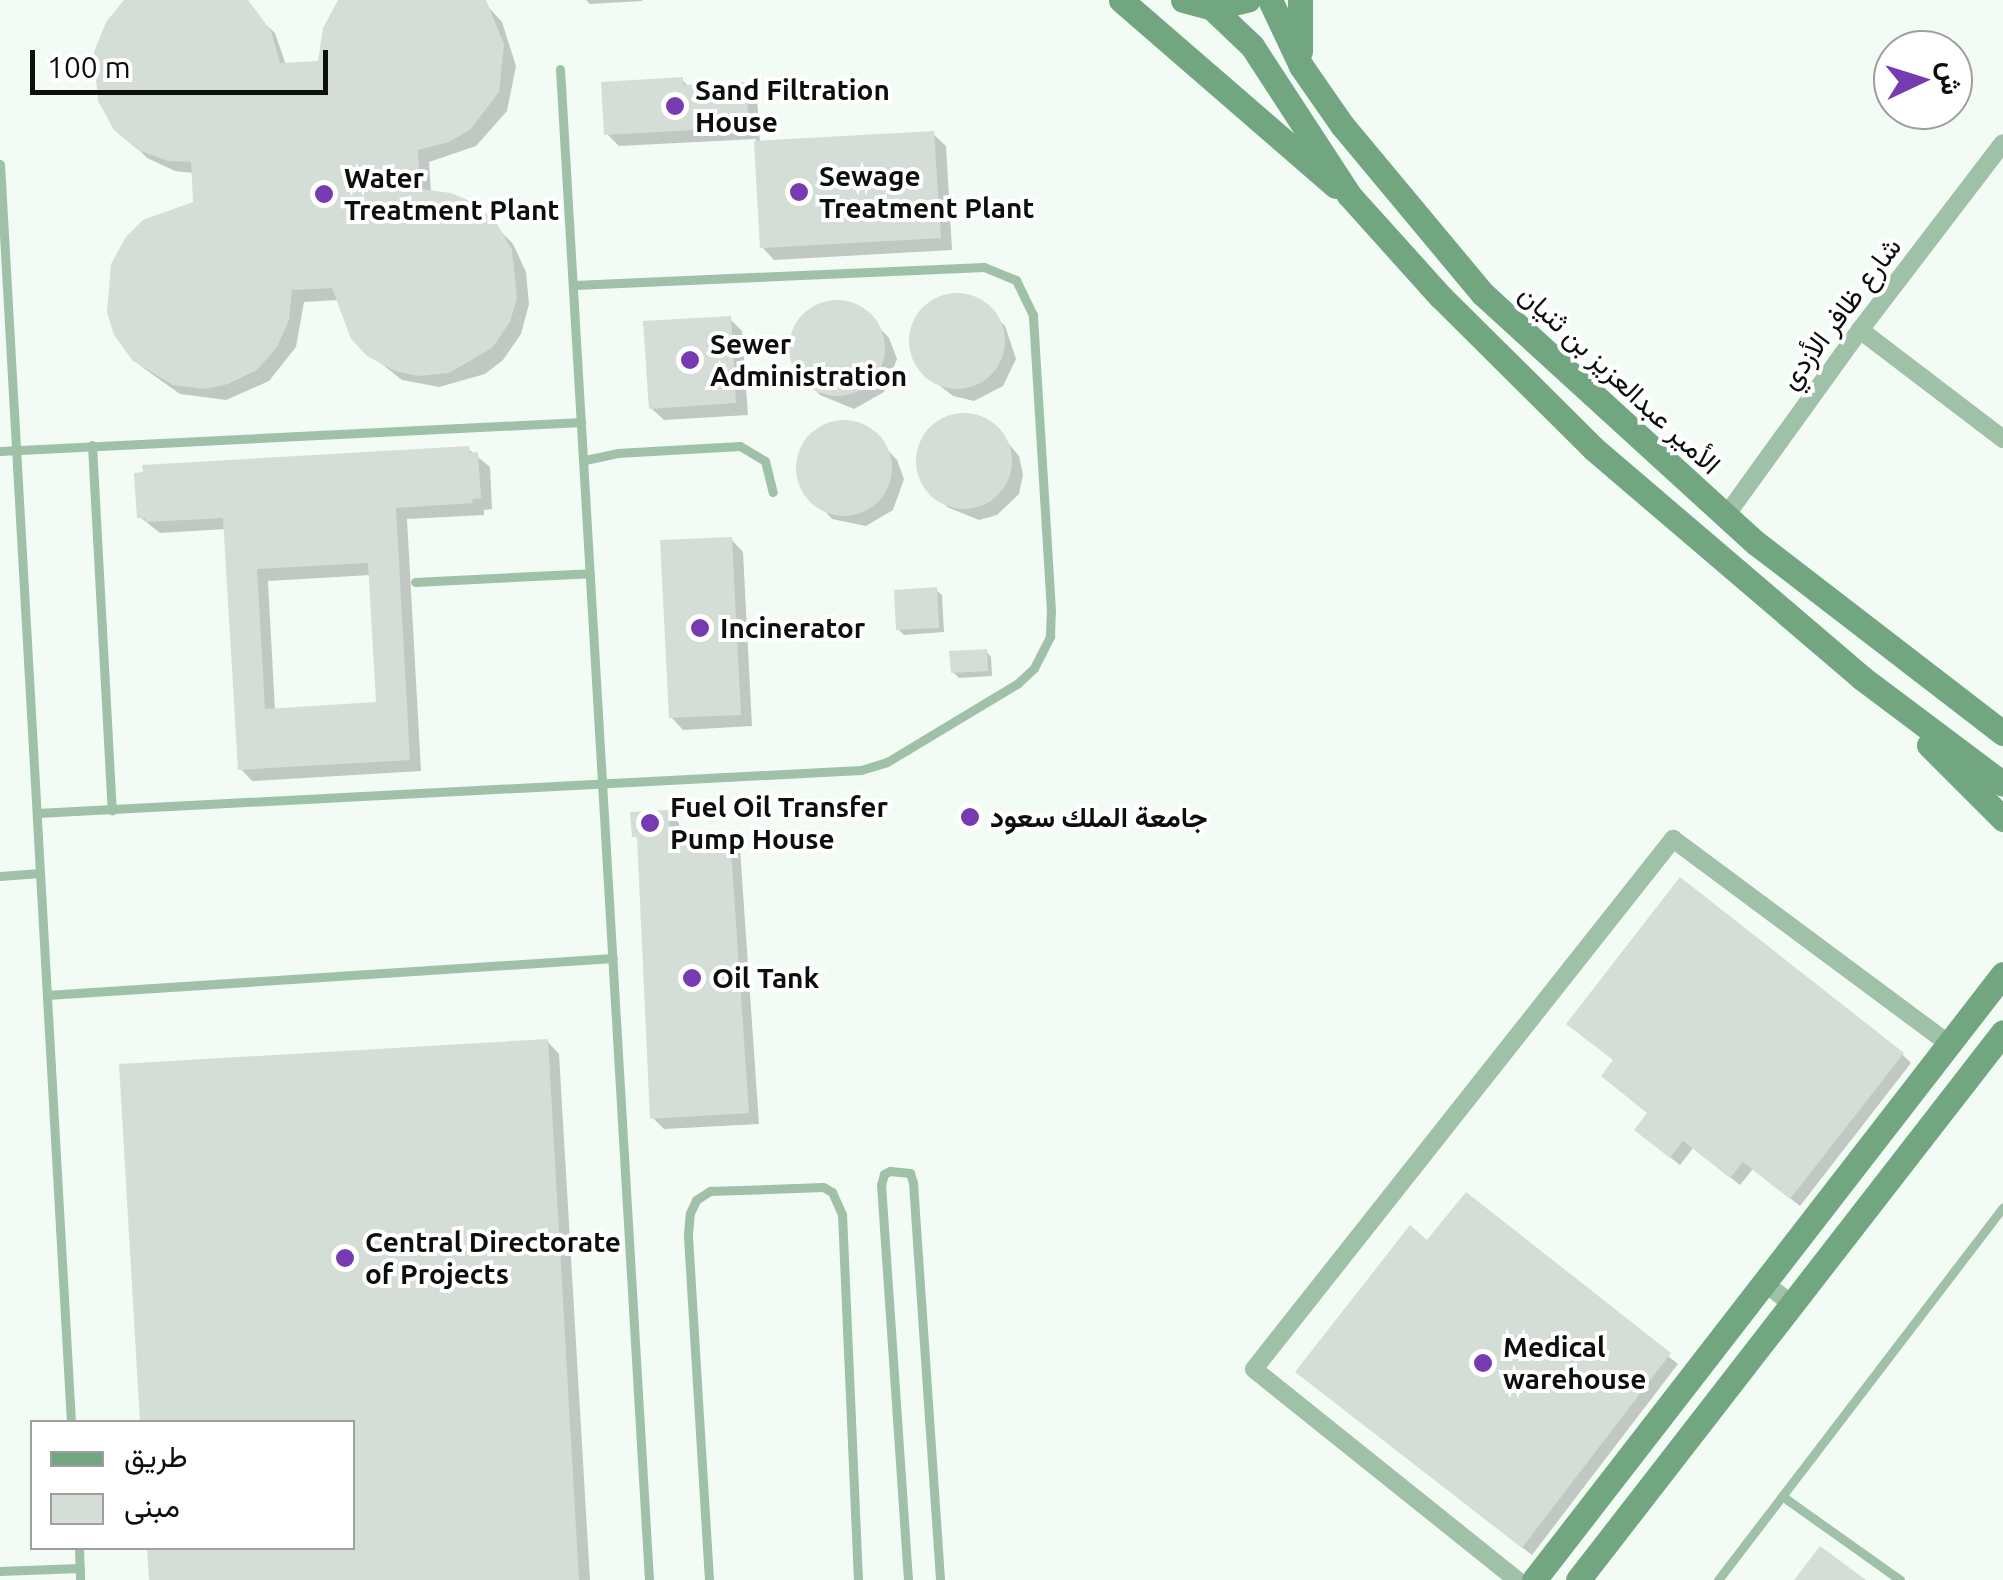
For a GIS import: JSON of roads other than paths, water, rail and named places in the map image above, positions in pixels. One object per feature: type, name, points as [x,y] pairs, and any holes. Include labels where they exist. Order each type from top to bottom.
[{"type":"street","points":[[1121,0],[1310,168],[1349,196]]},
{"type":"street","points":[[1183,0],[1212,8],[1248,0]]},
{"type":"street","name":"الأمير عبدالعزيز بن ثنيان","points":[[1270,0],[1301,66],[1342,125],[1483,294],[1726,518],[2003,733]]},
{"type":"street","points":[[1300,0],[1301,66]]},
{"type":"street","points":[[1212,8],[1252,46],[1349,196],[1440,296],[1594,449],[1862,678],[2003,784]]},
{"type":"street","name":"شارع ظافر الأزدي","points":[[1726,518],[1860,330],[2003,143]]},
{"type":"street","points":[[1860,330],[2003,439]]},
{"type":"street","points":[[1862,678],[2003,818]]},
{"type":"street","points":[[1516,1580],[1254,1369],[1673,840],[1950,1045]]},
{"type":"street","points":[[1534,1580],[2003,974]]},
{"type":"street","points":[[1578,1580],[2003,1032]]},
{"type":"street","points":[[1766,1284],[1793,1305]]},
{"type":"lane","points":[[560,69],[585,460],[599,783],[613,958],[649,1580]]},
{"type":"lane","points":[[0,164],[71,1420]]},
{"type":"lane","points":[[36,813],[879,766],[1026,678],[1044,650],[1051,611],[1033,315],[1022,287],[1009,274],[984,267],[574,286]]},
{"type":"lane","points":[[0,451],[581,422]]},
{"type":"lane","points":[[92,445],[112,810]]},
{"type":"lane","points":[[585,460],[617,453],[740,446],[765,461],[773,492]]},
{"type":"lane","points":[[415,582],[590,573]]},
{"type":"lane","points":[[0,876],[40,873]]},
{"type":"lane","points":[[47,995],[613,958]]},
{"type":"lane","points":[[908,1580],[882,1185],[884,1174],[897,1171],[910,1173],[913,1182],[940,1580]]},
{"type":"lane","points":[[709,1580],[688,1234],[690,1213],[696,1200],[710,1191],[823,1188],[832,1192],[842,1214],[858,1580]]},
{"type":"lane","points":[[1718,1580],[2003,1207]]},
{"type":"lane","points":[[1782,1496],[1900,1580]]},
{"type":"lane","points":[[78,1550],[80,1580]]},
{"type":"lane","points":[[0,1571],[80,1568]]},
{"type":"place","name":"Sand Filtration House","points":[[675,106]]},
{"type":"place","name":"Sewage Treatment Plant","points":[[799,192]]},
{"type":"place","name":"Water Treatment Plant","points":[[324,194]]},
{"type":"place","name":"Sewer Administration","points":[[690,360]]},
{"type":"place","name":"Incinerator","points":[[700,628]]},
{"type":"place","name":"جامعة الملك سعود","points":[[970,817]]},
{"type":"place","name":"Fuel Oil Transfer Pump House","points":[[650,823]]},
{"type":"place","name":"Oil Tank","points":[[692,978]]},
{"type":"place","name":"Central Directorate of Projects","points":[[345,1258]]},
{"type":"place","name":"Medical warehouse","points":[[1483,1363]]}]
